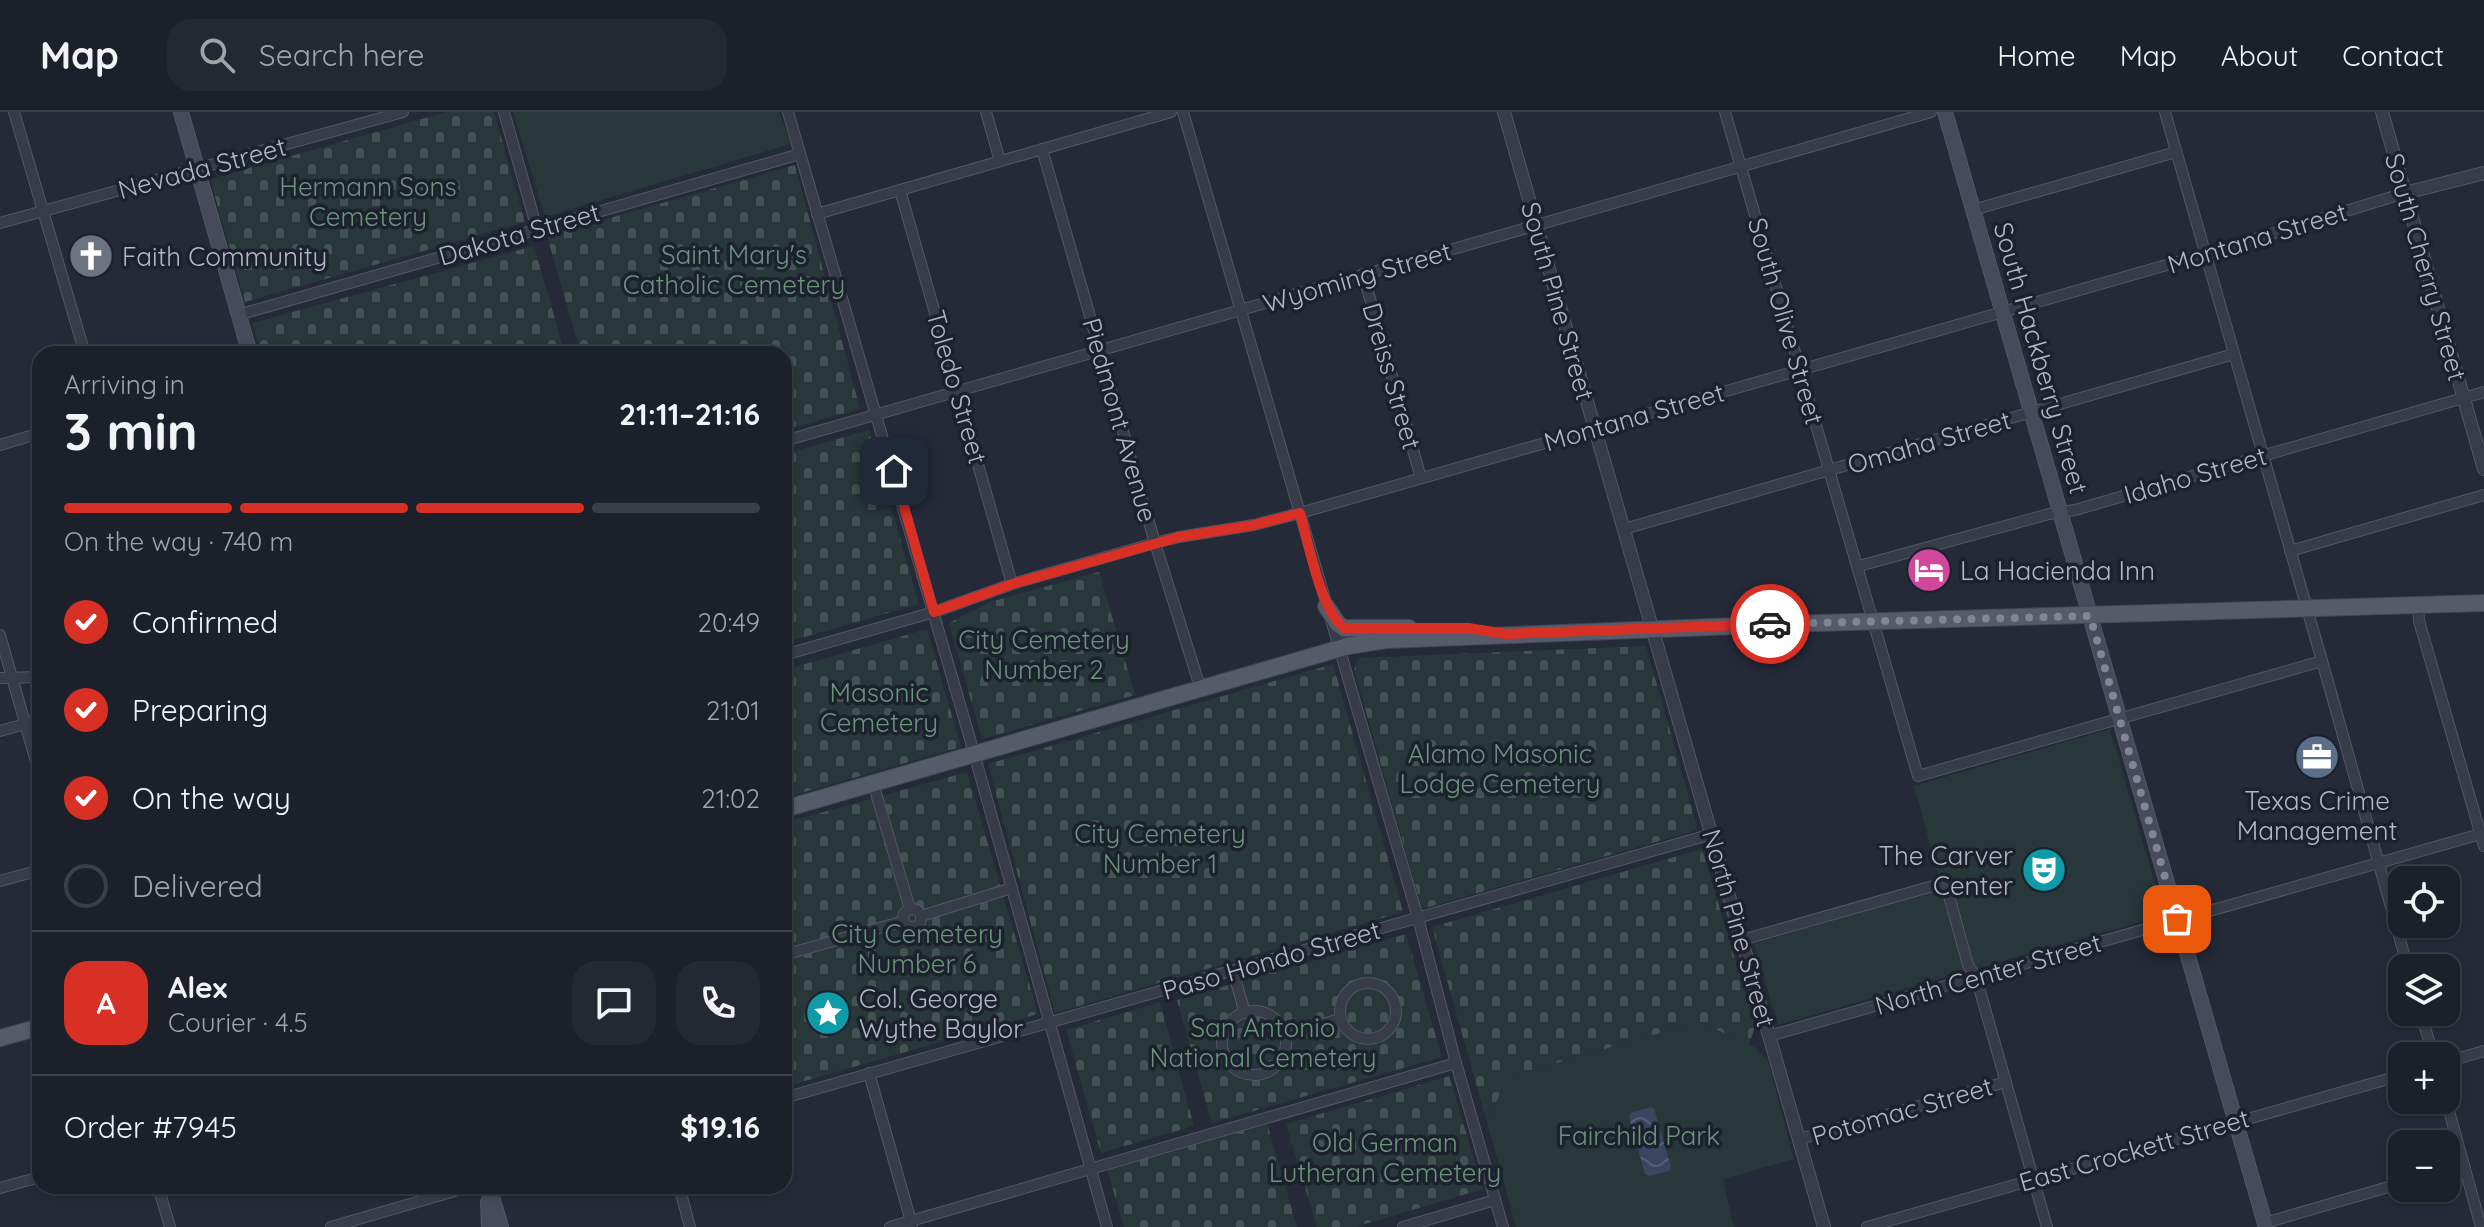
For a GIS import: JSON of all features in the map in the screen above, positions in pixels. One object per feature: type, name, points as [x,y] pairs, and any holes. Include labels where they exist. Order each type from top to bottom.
[{"type":"main road","points":[[181,112],[248,346]]},
{"type":"main road","name":"South Hackberry Street","points":[[1945,112],[2265,1225]]},
{"type":"main road","points":[[792,807],[1339,649],[1386,640],[2484,603]]},
{"type":"main road","points":[[1326,606],[1344,628],[1468,628],[1506,634]]},
{"type":"main road","points":[[0,1038],[32,1029]]},
{"type":"main road","points":[[488,1194],[489,1227]]},
{"type":"main road","points":[[491,1194],[501,1227]]},
{"type":"street","points":[[14,112],[83,346]]},
{"type":"street","name":"Nevada Street","points":[[0,223],[403,112]]},
{"type":"street","points":[[504,112],[537,229]]},
{"type":"street","points":[[788,112],[878,415],[1107,1227]]},
{"type":"street","points":[[986,112],[1000,161]]},
{"type":"street","points":[[817,214],[1171,112]]},
{"type":"street","points":[[1183,112],[1418,918],[1503,1227]]},
{"type":"street","name":"South Pine Street","points":[[1504,112],[1653,629]]},
{"type":"street","name":"South Olive Street","points":[[1725,112],[1918,776],[2120,719]]},
{"type":"street","name":"Wyoming Street","points":[[792,439],[1931,112]]},
{"type":"street","points":[[2165,112],[2404,954]]},
{"type":"street","name":"South Cherry Street","points":[[2382,112],[2484,469]]},
{"type":"street","name":"Piedmont Avenue","points":[[1042,149],[1155,543],[1201,690]]},
{"type":"street","points":[[1973,210],[2176,152]]},
{"type":"street","name":"Dakota Street","points":[[238,315],[800,154]]},
{"type":"street","name":"Montana Street","points":[[792,653],[1155,543],[1254,525],[1300,513],[2205,254],[2405,193],[2484,173]]},
{"type":"street","name":"Toledo Street","points":[[900,190],[1012,584]]},
{"type":"street","name":"Dreiss Street","points":[[1363,274],[1421,478]]},
{"type":"street","name":"Omaha Street","points":[[1624,529],[2234,354]]},
{"type":"street","name":"Idaho Street","points":[[1859,566],[2075,510],[2484,392]]},
{"type":"street","points":[[0,445],[32,435]]},
{"type":"street","points":[[2290,551],[2484,495]]},
{"type":"street","points":[[2418,605],[2422,632],[2484,846]]},
{"type":"street","name":"North Pine Street","points":[[1653,629],[1824,1227]]},
{"type":"street","points":[[0,635],[6,678],[32,750]]},
{"type":"street","points":[[2120,719],[2322,661]]},
{"type":"street","points":[[6,678],[32,677]]},
{"type":"street","points":[[0,731],[32,722]]},
{"type":"street","points":[[873,783],[910,909]]},
{"type":"street","name":"Paso Hondo Street","points":[[792,1096],[1712,834]]},
{"type":"street","name":"North Center Street","points":[[1769,1036],[2482,834]]},
{"type":"street","points":[[0,881],[32,872]]},
{"type":"street","points":[[1742,940],[1937,886],[1948,892],[1968,965],[1976,977],[2047,1227]]},
{"type":"street","points":[[921,916],[1012,888]]},
{"type":"street","points":[[910,909],[921,916]]},
{"type":"street","points":[[910,909],[904,915],[907,925],[915,927],[921,916]]},
{"type":"street","points":[[792,953],[904,921]]},
{"type":"street","points":[[1233,971],[1245,1013]]},
{"type":"street","points":[[1367,982],[1384,987],[1395,1001],[1396,1019],[1385,1034],[1377,1038],[1359,1038],[1351,1034],[1340,1019],[1339,1010],[1345,994],[1359,984],[1367,982]]},
{"type":"street","points":[[1245,1013],[1270,1016],[1282,1027],[1285,1035],[1284,1054],[1272,1070],[1254,1075],[1238,1071],[1227,1059],[1222,1044],[1231,1021],[1245,1013]]},
{"type":"street","points":[[1285,1035],[1340,1019]]},
{"type":"street","points":[[2460,1058],[2484,1051]]},
{"type":"street","points":[[890,1227],[912,1224],[1456,1063]]},
{"type":"street","points":[[869,1073],[912,1224]]},
{"type":"street","name":"East Crockett Street","points":[[1867,1227],[2388,1079]]},
{"type":"street","name":"Potomac Street","points":[[1799,1139],[2006,1082]]},
{"type":"street","points":[[2450,1114],[2481,1227]]},
{"type":"street","points":[[2460,1166],[2464,1165]]},
{"type":"street","points":[[0,1188],[32,1179]]},
{"type":"street","points":[[2265,1225],[2388,1187]]},
{"type":"street","points":[[160,1194],[170,1227]]},
{"type":"street","points":[[331,1227],[444,1194]]},
{"type":"street","points":[[681,1194],[690,1227]]},
{"type":"street","points":[[1403,1227],[1495,1200]]},
{"type":"green space","name":"Hermann Sons Cemetery","points":[[447,112],[494,112],[525,222],[245,302],[210,179]]},
{"type":"green space","points":[[513,112],[779,112],[791,144],[545,217]]},
{"type":"green space","name":"Saint Mary's Catholic Cemetery","points":[[795,165],[860,409],[792,428],[792,346],[579,346],[547,236]]},
{"type":"green space","points":[[534,246],[563,346],[259,346],[252,323]]},
{"type":"green space","points":[[869,430],[919,604],[792,641],[792,452]]},
{"type":"green space","name":"City Cemetery Number 2","points":[[1099,572],[1135,695],[982,739],[949,623],[990,602]]},
{"type":"green space","name":"Masonic Cemetery","points":[[927,629],[961,747],[792,796],[792,668]]},
{"type":"green space","name":"Alamo Masonic Lodge Cemetery","points":[[1646,646],[1698,830],[1422,909],[1354,670],[1359,658]]},
{"type":"green space","name":"City Cemetery Number 1","points":[[1333,664],[1403,912],[1055,1013],[988,764]]},
{"type":"green space","name":"The Carver Center","points":[[2110,729],[2164,915],[1778,1025],[1754,944],[1942,888],[1914,786]]},
{"type":"green space","name":"City Cemetery Number 6","points":[[967,772],[1038,1014],[792,1085],[792,821]]},
{"type":"green space","points":[[1702,849],[1755,1026],[1749,1045],[1699,1022],[1508,1077],[1487,1122],[1432,927]]},
{"type":"green space","name":"San Antonio National Cemetery","points":[[1406,934],[1442,1057],[1212,1123],[1177,1000]]},
{"type":"green space","points":[[1160,1002],[1194,1126],[1101,1153],[1066,1030]]},
{"type":"green space","name":"Fairchild Park","points":[[1699,1022],[1756,1048],[1768,1061],[1794,1159],[1723,1179],[1734,1227],[1516,1227],[1487,1122],[1508,1077]]},
{"type":"green space","name":"Old German Lutheran Cemetery","points":[[1449,1076],[1483,1189],[1355,1227],[1317,1227],[1286,1124]]},
{"type":"green space","name":"Old German Lutheran Cemetery","points":[[1267,1123],[1297,1227],[1124,1227],[1107,1169]]},
{"type":"water","points":[[1650,1107],[1654,1109],[1671,1167],[1669,1171],[1650,1176],[1645,1174],[1629,1117],[1631,1113]]},
{"type":"way so far","points":[[1770,624],[2090,616],[2177,919]]},
{"type":"place","name":"Faith Community","points":[[91,256]]},
{"type":"place","name":"La Hacienda Inn","points":[[1929,570]]},
{"type":"place","name":"Texas Crime Management","points":[[2317,757]]},
{"type":"place","name":"The Carver Center","points":[[2044,870]]},
{"type":"place","name":"Col. George Wythe Baylor","points":[[828,1013]]},
{"type":"route","points":[[894,471],[934,612],[976,595],[1179,537],[1254,525],[1300,513],[1326,606],[1344,628],[1468,628],[1506,634],[1770,624]]}]
